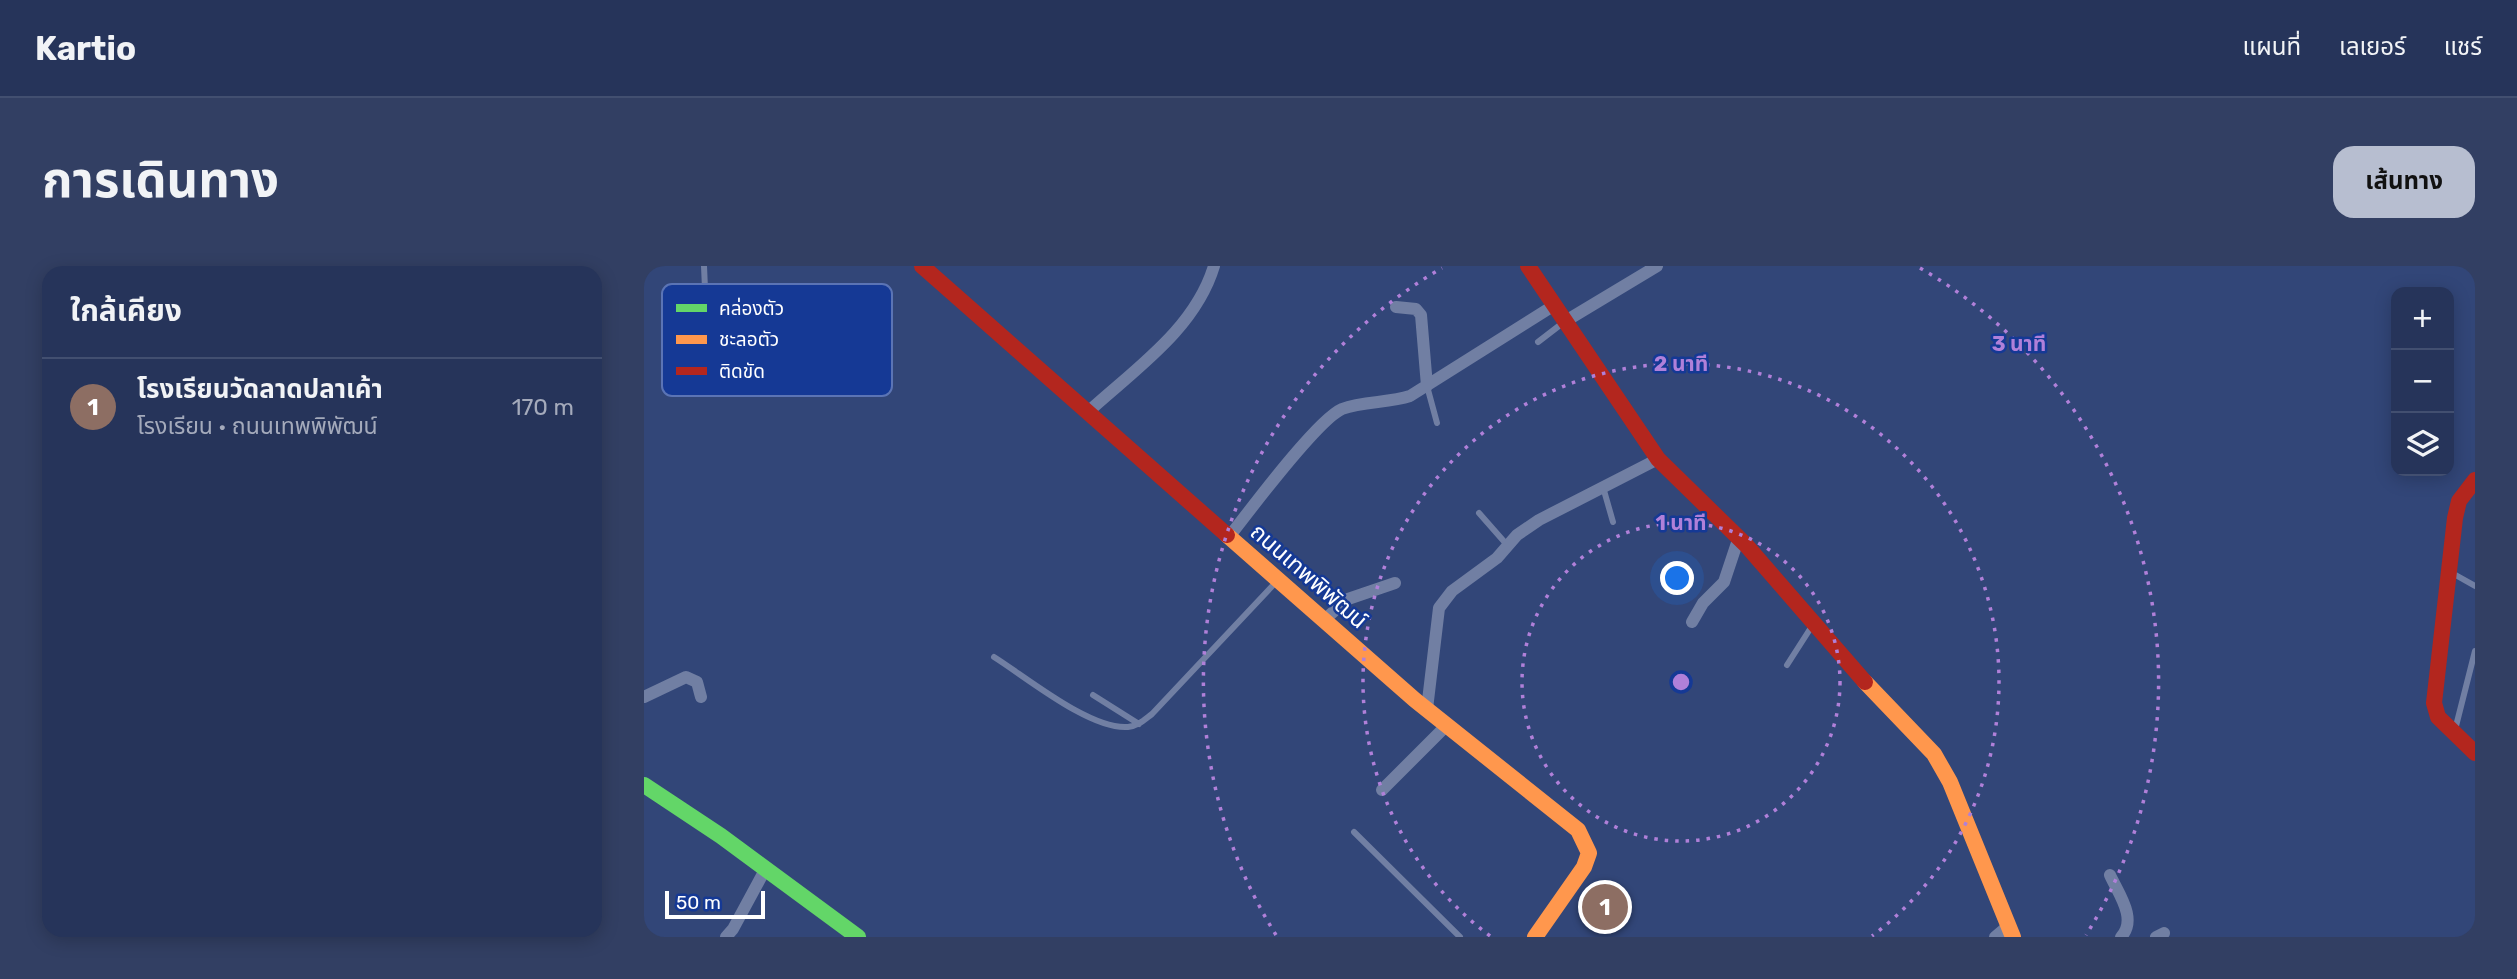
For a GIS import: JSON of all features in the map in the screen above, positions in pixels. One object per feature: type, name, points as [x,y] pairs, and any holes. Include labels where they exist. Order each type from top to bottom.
[{"type":"street","name":"ถนนเทพพิพัฒน์","points":[[922,266],[1427,709],[1559,813],[1587,843],[1589,853],[1584,867],[1535,937]]},
{"type":"street","points":[[1088,412],[1184,325],[1199,305],[1214,266]]},
{"type":"street","points":[[1528,266],[1658,458],[1738,537],[1934,754],[1950,782],[2010,931],[1995,937]]},
{"type":"street","points":[[1564,322],[1657,266]]},
{"type":"street","points":[[1396,307],[1407,306],[1421,315],[1427,386]]},
{"type":"street","points":[[1228,537],[1326,419],[1350,407],[1390,403],[1410,396],[1553,306]]},
{"type":"street","points":[[1427,709],[1439,608],[1452,591],[1497,558],[1517,535],[1539,520],[1658,458]]},
{"type":"street","points":[[2475,480],[2459,500],[2434,703],[2438,717],[2453,735],[2475,754]]},
{"type":"street","points":[[1692,622],[1703,603],[1724,582],[1738,537]]},
{"type":"street","points":[[1324,620],[1348,599],[1395,583]]},
{"type":"street","points":[[644,697],[686,677],[697,682],[701,697]]},
{"type":"street","points":[[1382,790],[1447,725]]},
{"type":"street","points":[[644,785],[766,868],[858,937]]},
{"type":"street","points":[[726,937],[766,868]]},
{"type":"street","points":[[2110,875],[2126,909],[2127,922],[2121,937]]},
{"type":"lane","points":[[704,266],[705,284]]},
{"type":"lane","points":[[1538,342],[1564,322]]},
{"type":"lane","points":[[1427,386],[1437,423]]},
{"type":"lane","points":[[1603,485],[1613,522]]},
{"type":"lane","points":[[1479,513],[1508,546]]},
{"type":"lane","points":[[2449,572],[2475,586]]},
{"type":"lane","points":[[994,657],[1088,716],[1112,726],[1139,724],[1152,714],[1278,580]]},
{"type":"lane","points":[[1787,664],[1814,624]]},
{"type":"lane","points":[[2453,735],[2475,651]]},
{"type":"lane","points":[[1093,695],[1139,724]]},
{"type":"lane","points":[[1353,832],[1460,937]]},
{"type":"traffic: fast","points":[[644,785],[721,836],[858,937]]},
{"type":"traffic: slow","points":[[1227,535],[1415,700],[1578,830],[1589,853],[1584,867],[1535,937]]},
{"type":"traffic: slow","points":[[1865,682],[1934,754],[1950,782],[2013,937]]},
{"type":"traffic: jam","points":[[922,266],[1227,535]]},
{"type":"traffic: jam","points":[[1528,266],[1658,459],[1746,545],[1865,682]]},
{"type":"traffic: jam","points":[[2475,480],[2459,501],[2455,518],[2434,703],[2438,717],[2475,753]]},
{"type":"place","name":"โรงเรียนวัดลาดปลาเค้า","points":[[1605,907]]}]
